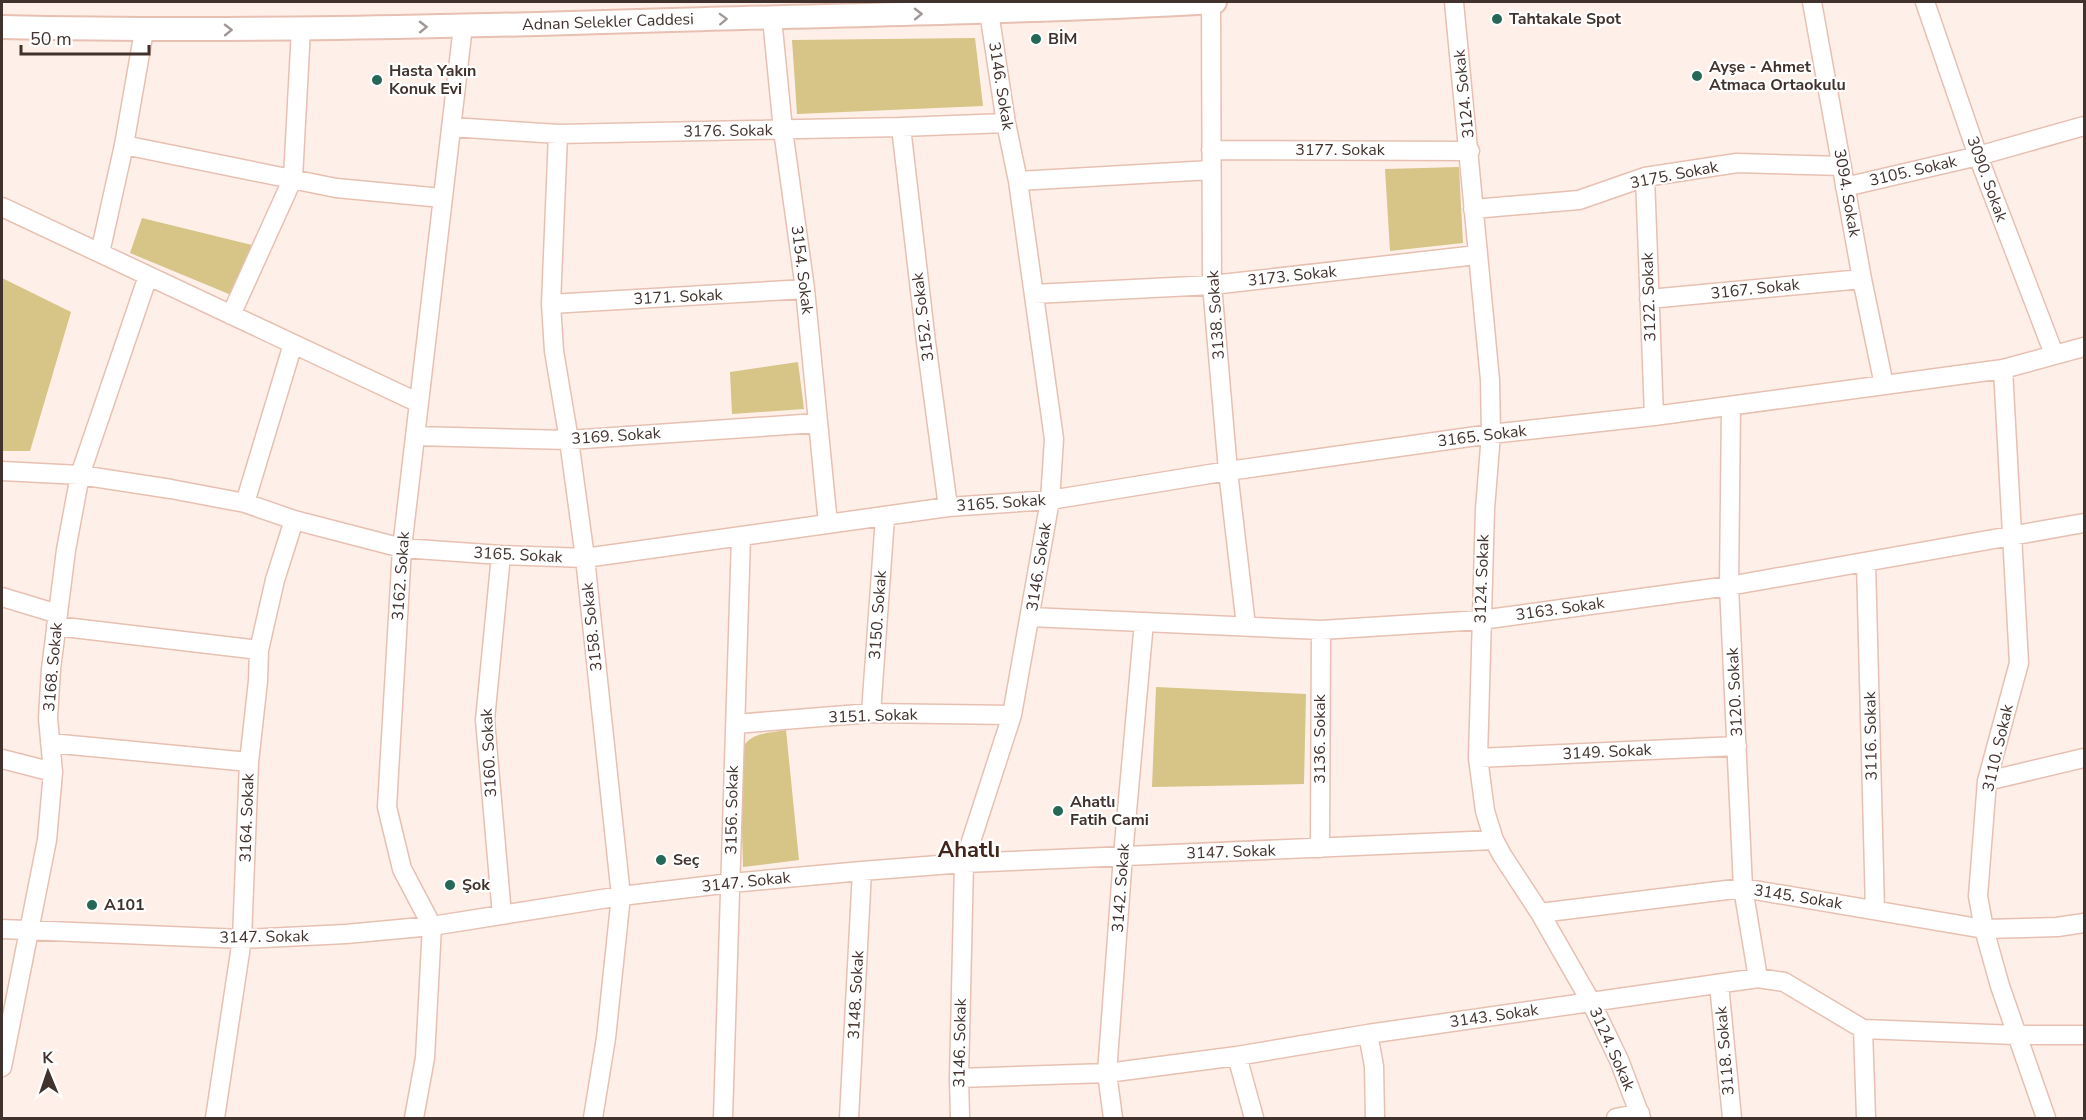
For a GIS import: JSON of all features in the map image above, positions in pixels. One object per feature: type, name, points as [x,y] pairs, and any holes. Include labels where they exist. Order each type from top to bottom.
[{"type":"main road","name":"Adnan Selekler Caddesi","points":[[2,27],[144,31],[463,26],[989,12],[1215,2]]},
{"type":"street","name":"3138. Sokak","points":[[1211,2],[1212,285],[1228,471],[1246,626]]},
{"type":"street","name":"3124. Sokak","points":[[1454,2],[1470,151],[1477,255],[1490,380],[1491,434],[1485,509],[1478,758],[1485,811],[1494,840],[1540,913],[1591,1002],[1619,1060],[1641,1116]]},
{"type":"street","name":"3094. Sokak","points":[[1812,2],[1862,279],[1884,385]]},
{"type":"street","name":"3090. Sokak","points":[[1925,2],[1978,156],[2054,354]]},
{"type":"street","name":"3146. Sokak","points":[[960,1119],[964,863],[1012,715],[1050,500],[1054,439],[1018,181],[1006,123],[989,12]]},
{"type":"street","name":"3154. Sokak","points":[[771,18],[783,130],[805,290],[828,524]]},
{"type":"street","name":"3162. Sokak","points":[[432,926],[402,869],[387,807],[402,548],[463,26]]},
{"type":"street","points":[[231,315],[292,178],[301,29]]},
{"type":"street","points":[[100,253],[124,145],[144,31]]},
{"type":"street","name":"3176. Sokak","points":[[451,127],[558,134],[901,128],[1006,123]]},
{"type":"street","name":"3105. Sokak","points":[[1845,187],[1978,156],[2085,126]]},
{"type":"street","name":"3152. Sokak","points":[[901,128],[948,507]]},
{"type":"street","name":"3158. Sokak","points":[[558,134],[551,304],[554,351],[585,558],[621,896],[606,1038],[593,1119]]},
{"type":"street","points":[[124,145],[336,188],[442,198]]},
{"type":"street","name":"3177. Sokak","points":[[1211,150],[1470,151]]},
{"type":"street","name":"3175. Sokak","points":[[1473,209],[1579,200],[1644,177],[1737,163],[1842,166]]},
{"type":"street","points":[[1018,181],[1211,170]]},
{"type":"street","name":"3122. Sokak","points":[[1644,177],[1654,416]]},
{"type":"street","points":[[2,207],[419,403]]},
{"type":"street","name":"3173. Sokak","points":[[1034,294],[1212,285],[1477,255]]},
{"type":"street","name":"3168. Sokak","points":[[2,1067],[47,840],[53,772],[48,718],[51,669],[66,550],[80,475],[148,276]]},
{"type":"street","name":"3167. Sokak","points":[[1649,299],[1862,279]]},
{"type":"street","name":"3171. Sokak","points":[[551,304],[805,290]]},
{"type":"street","points":[[245,503],[293,344]]},
{"type":"street","name":"3165. Sokak","points":[[2,471],[80,475],[245,503],[294,520],[402,548],[585,558],[948,507],[1050,500],[1228,471],[1491,434],[1654,416],[2003,369],[2085,347]]},
{"type":"street","name":"3110. Sokak","points":[[2003,369],[2019,663],[1987,781],[1978,896],[1984,928],[2046,1119]]},
{"type":"street","name":"3120. Sokak","points":[[1731,406],[1729,586],[1743,888],[1758,978]]},
{"type":"street","name":"3169. Sokak","points":[[415,436],[569,440],[817,423]]},
{"type":"street","name":"3150. Sokak","points":[[871,713],[885,517]]},
{"type":"street","name":"3164. Sokak","points":[[214,1119],[243,939],[249,762],[259,650],[275,579],[294,520]]},
{"type":"street","name":"3163. Sokak","points":[[1030,617],[1321,630],[1481,620],[1729,586],[2085,523]]},
{"type":"street","name":"3156. Sokak","points":[[723,1119],[741,537]]},
{"type":"street","name":"3160. Sokak","points":[[501,555],[485,720],[502,915]]},
{"type":"street","name":"3116. Sokak","points":[[1866,563],[1875,910]]},
{"type":"street","points":[[2,597],[57,620],[259,650]]},
{"type":"street","name":"3142. Sokak","points":[[1113,1119],[1107,1074],[1123,856],[1144,622]]},
{"type":"street","name":"3136. Sokak","points":[[1320,848],[1321,630]]},
{"type":"street","name":"3151. Sokak","points":[[735,724],[871,713],[1012,715]]},
{"type":"street","points":[[50,743],[249,762]]},
{"type":"street","name":"3149. Sokak","points":[[1478,758],[1737,746]]},
{"type":"street","points":[[1987,781],[2085,758]]},
{"type":"street","points":[[2,759],[53,772]]},
{"type":"street","name":"3147. Sokak","points":[[2,929],[243,939],[346,934],[432,926],[621,896],[862,871],[964,863],[1494,840]]},
{"type":"street","name":"3148. Sokak","points":[[849,1119],[862,871]]},
{"type":"street","name":"3145. Sokak","points":[[1540,913],[1743,888],[1984,928],[2057,927],[2085,923]]},
{"type":"street","points":[[414,1119],[425,1058],[432,926]]},
{"type":"street","name":"3143. Sokak","points":[[959,1078],[1107,1074],[1758,978],[1784,982],[1863,1029],[2017,1035],[2085,1035]]},
{"type":"street","name":"3118. Sokak","points":[[1719,984],[1732,1119]]},
{"type":"street","points":[[1863,1029],[1866,1119]]},
{"type":"street","points":[[1368,1035],[1374,1066],[1375,1119]]},
{"type":"street","points":[[1237,1056],[1254,1119]]},
{"type":"street","points":[[1616,1119],[1641,1116]]},
{"type":"shaded area","points":[[975,38],[983,106],[797,114],[792,40]]},
{"type":"shaded area","points":[[1459,167],[1463,243],[1390,251],[1385,169]]},
{"type":"shaded area","points":[[142,218],[256,246],[236,297],[130,253]]},
{"type":"shaded area","points":[[2,278],[71,312],[30,451],[2,451]]},
{"type":"shaded area","points":[[798,362],[804,409],[732,414],[730,372]]},
{"type":"shaded area","points":[[1156,687],[1306,694],[1304,784],[1152,787]]},
{"type":"shaded area","points":[[786,730],[799,860],[743,867],[740,756],[751,738]]},
{"type":"place","name":"Tahtakale Spot","points":[[1497,19]]},
{"type":"place","name":"BİM","points":[[1036,39]]},
{"type":"place","name":"Ayşe - Ahmet Atmaca Ortaokulu","points":[[1697,76]]},
{"type":"place","name":"Hasta Yakın Konuk Evi","points":[[377,80]]},
{"type":"place","name":"Ahatlı Fatih Cami","points":[[1058,811]]},
{"type":"place","name":"Seç","points":[[661,860]]},
{"type":"place","name":"Şok","points":[[450,885]]},
{"type":"place","name":"A101","points":[[92,905]]},
{"type":"district","name":"Ahatlı","points":[[969,850]]}]
